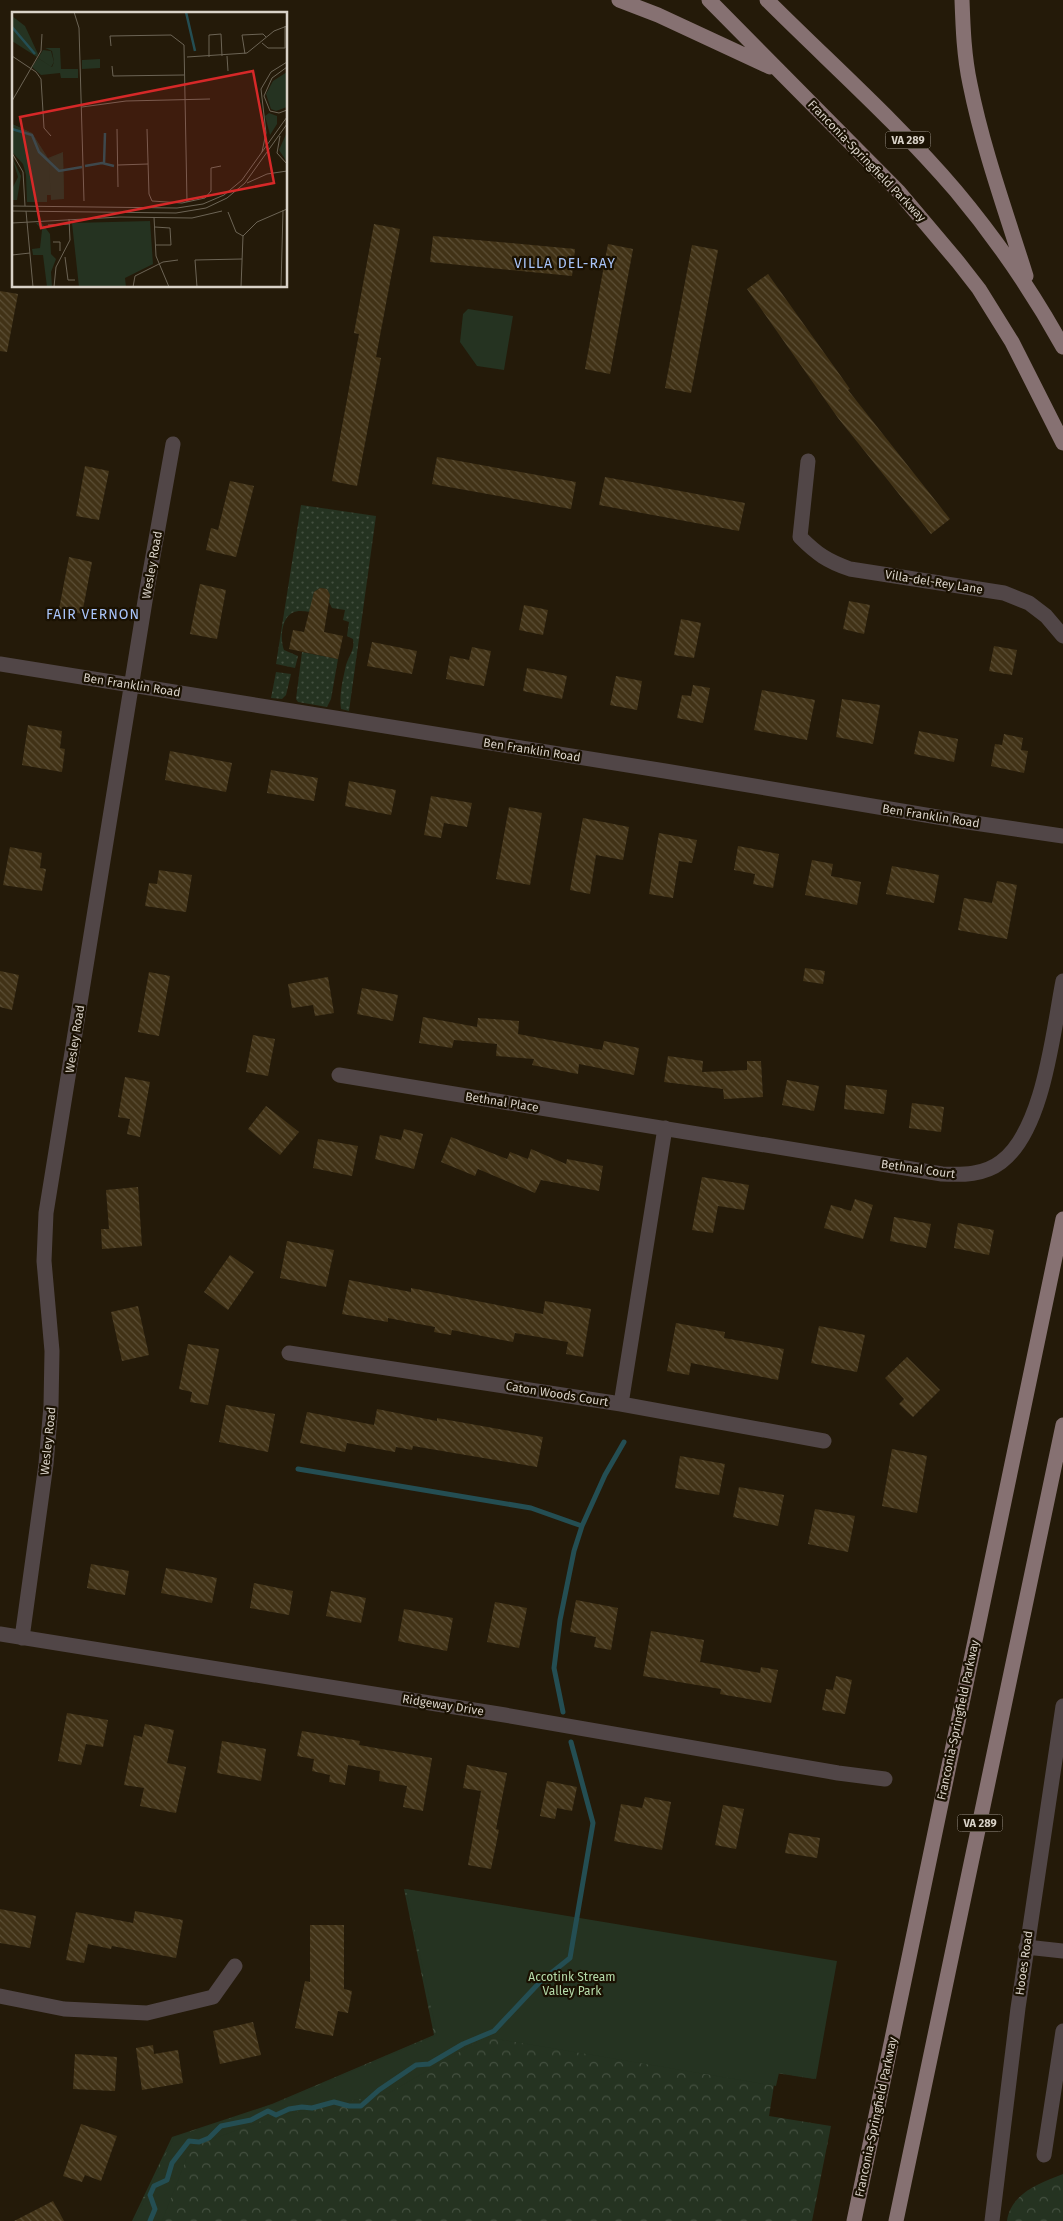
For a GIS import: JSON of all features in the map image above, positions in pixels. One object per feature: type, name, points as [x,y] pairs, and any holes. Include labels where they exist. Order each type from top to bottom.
[{"type":"main road","points":[[619,0],[658,15],[781,72]]},
{"type":"main road","name":"Franconia-Springfield Parkway","points":[[709,0],[900,192],[958,262],[1012,342],[1063,443]]},
{"type":"main road","name":"VA 289","points":[[767,0],[935,168],[996,241],[1032,294],[1063,347]]},
{"type":"main road","points":[[962,0],[965,54],[976,109],[988,155],[1032,294]]},
{"type":"main road","name":"Franconia-Springfield Parkway","points":[[854,2221],[1063,1219]]},
{"type":"main road","name":"VA 289","points":[[896,2221],[1063,1425]]},
{"type":"street","name":"Wesley Road","points":[[22,1638],[46,1464],[51,1406],[52,1352],[44,1261],[46,1213],[173,444]]},
{"type":"street","name":"Villa-del-Rey Lane","points":[[808,462],[800,537],[816,554],[850,569],[1004,593],[1018,598],[1046,616],[1063,636]]},
{"type":"street","name":"Ben Franklin Road","points":[[0,664],[1063,836]]},
{"type":"street","name":"Bethnal Court","points":[[847,1158],[950,1175],[966,1175],[986,1170],[1001,1162],[1024,1133],[1041,1092],[1063,981]]},
{"type":"street","name":"Bethnal Place","points":[[339,1076],[847,1158]]},
{"type":"street","points":[[621,1404],[665,1128]]},
{"type":"street","name":"Caton Woods Court","points":[[289,1353],[621,1404],[824,1441]]},
{"type":"street","name":"Ridgeway Drive","points":[[0,1634],[505,1715],[838,1773],[885,1779]]},
{"type":"street","name":"Hooes Road","points":[[992,2221],[1026,1947],[1063,1706]]},
{"type":"street","points":[[1026,1947],[1063,1951]]},
{"type":"street","points":[[0,1996],[64,2009],[147,2013],[213,1997],[235,1966]]},
{"type":"street","points":[[1044,2155],[1063,2031]]},
{"type":"green space","points":[[468,309],[513,316],[504,370],[477,366],[460,342],[463,314]]},
{"type":"green space","points":[[301,505],[376,516],[349,711],[341,709],[341,698],[346,665],[353,646],[353,639],[347,636],[349,622],[343,620],[345,610],[332,608],[327,589],[320,588],[314,592],[313,598],[316,613],[298,611],[288,616],[286,620],[282,635],[283,646],[284,650],[298,656],[295,668],[276,664]]},
{"type":"green space","points":[[302,652],[338,659],[331,699],[327,707],[298,702],[296,699]]},
{"type":"green space","points":[[276,672],[291,674],[286,695],[282,699],[271,698]]},
{"type":"green space","points":[[404,1889],[835,1962],[814,2079],[776,2073],[769,2116],[831,2126],[812,2221],[132,2221],[172,2137],[272,2104],[434,2035]]},
{"type":"green space","name":"Accotink Stream Valley Park","points":[[406,1889],[837,1961],[816,2079],[779,2073],[776,2086],[485,2037],[389,2093],[275,2116],[191,2147],[162,2221],[134,2221],[174,2137],[274,2104],[437,2035]]},
{"type":"green space","points":[[1063,2174],[1063,2221],[1007,2221],[1014,2203],[1020,2196],[1036,2185]]},
{"type":"building","points":[[374,224],[400,229],[376,357],[381,358],[357,486],[332,481],[359,334],[354,333]]},
{"type":"building","points":[[433,236],[575,249],[572,276],[430,262]]},
{"type":"building","points":[[608,244],[633,249],[610,374],[585,369]]},
{"type":"building","points":[[692,245],[718,250],[691,393],[665,388]]},
{"type":"building","points":[[768,274],[850,389],[848,390],[950,519],[931,534],[838,418],[747,289]]},
{"type":"building","points":[[0,291],[18,294],[7,352],[0,351]]},
{"type":"building","points":[[437,457],[576,482],[571,509],[432,484]]},
{"type":"building","points":[[85,466],[109,471],[99,520],[76,516]]},
{"type":"building","points":[[605,477],[745,503],[739,531],[599,505]]},
{"type":"building","points":[[230,481],[254,486],[236,557],[206,550],[211,528],[218,530]]},
{"type":"building","points":[[69,557],[92,562],[82,614],[59,609]]},
{"type":"building","points":[[200,584],[226,590],[217,639],[190,634]]},
{"type":"building","points":[[320,588],[327,589],[330,595],[324,632],[343,636],[338,659],[289,649],[293,630],[304,632],[314,592]]},
{"type":"building","points":[[849,601],[870,605],[864,634],[843,629]]},
{"type":"building","points":[[524,605],[548,610],[543,635],[519,630]]},
{"type":"building","points":[[681,619],[701,623],[694,658],[674,655]]},
{"type":"building","points":[[372,642],[417,651],[412,674],[367,666]]},
{"type":"building","points":[[994,646],[1017,650],[1012,675],[989,671]]},
{"type":"building","points":[[472,647],[491,651],[484,686],[446,679],[450,656],[469,660]]},
{"type":"building","points":[[527,668],[567,676],[562,699],[523,691]]},
{"type":"building","points":[[616,676],[642,681],[637,710],[610,705]]},
{"type":"building","points":[[693,685],[710,688],[703,723],[677,718],[682,695],[691,696]]},
{"type":"building","points":[[762,690],[815,700],[807,740],[754,730]]},
{"type":"building","points":[[842,699],[880,705],[873,744],[836,737]]},
{"type":"building","points":[[28,725],[62,731],[60,748],[65,749],[62,772],[22,765]]},
{"type":"building","points":[[919,731],[958,739],[954,762],[914,754]]},
{"type":"building","points":[[1004,734],[1023,738],[1021,750],[1028,751],[1024,773],[991,766],[995,744],[1002,745]]},
{"type":"building","points":[[170,751],[232,763],[226,792],[165,780]]},
{"type":"building","points":[[271,770],[318,778],[314,801],[267,793]]},
{"type":"building","points":[[349,781],[396,790],[391,815],[345,806]]},
{"type":"building","points":[[431,796],[472,803],[467,827],[444,823],[441,838],[424,835]]},
{"type":"building","points":[[509,807],[542,813],[530,885],[496,879]]},
{"type":"building","points":[[583,818],[629,827],[623,860],[596,855],[590,894],[570,890]]},
{"type":"building","points":[[659,833],[697,840],[692,863],[679,861],[673,898],[649,894]]},
{"type":"building","points":[[738,846],[779,854],[773,888],[753,884],[755,874],[734,870]]},
{"type":"building","points":[[10,847],[42,853],[40,868],[46,869],[42,891],[3,885]]},
{"type":"building","points":[[812,860],[833,864],[831,876],[861,882],[857,905],[805,895]]},
{"type":"building","points":[[892,866],[939,875],[934,903],[886,894]]},
{"type":"building","points":[[159,870],[192,875],[186,912],[145,906],[149,883],[157,884]]},
{"type":"building","points":[[997,881],[1017,885],[1007,939],[958,930],[964,898],[992,903]]},
{"type":"building","points":[[805,968],[825,971],[823,984],[803,981]]},
{"type":"building","points":[[0,971],[19,975],[12,1010],[0,1007]]},
{"type":"building","points":[[149,972],[170,976],[159,1036],[138,1032]]},
{"type":"building","points":[[328,977],[334,1013],[315,1016],[313,1005],[292,1008],[288,984]]},
{"type":"building","points":[[362,988],[398,995],[393,1021],[357,1014]]},
{"type":"building","points":[[423,1017],[477,1027],[478,1018],[519,1021],[518,1034],[602,1050],[604,1041],[639,1048],[634,1075],[579,1064],[578,1074],[532,1065],[534,1059],[496,1056],[497,1044],[454,1040],[452,1048],[419,1043]]},
{"type":"building","points":[[253,1035],[275,1039],[268,1076],[246,1072]]},
{"type":"building","points":[[668,1056],[703,1061],[702,1072],[747,1070],[747,1061],[761,1061],[763,1097],[724,1099],[723,1089],[664,1082]]},
{"type":"building","points":[[125,1077],[150,1082],[140,1137],[127,1134],[130,1119],[118,1117]]},
{"type":"building","points":[[787,1080],[819,1086],[814,1111],[782,1105]]},
{"type":"building","points":[[846,1085],[887,1090],[884,1114],[844,1109]]},
{"type":"building","points":[[912,1103],[944,1107],[941,1132],[909,1128]]},
{"type":"building","points":[[266,1106],[299,1132],[280,1155],[248,1129]]},
{"type":"building","points":[[404,1129],[423,1134],[414,1169],[375,1159],[380,1135],[401,1140]]},
{"type":"building","points":[[451,1137],[507,1159],[510,1152],[528,1159],[531,1149],[566,1164],[567,1159],[603,1166],[599,1191],[541,1180],[535,1193],[478,1169],[475,1176],[441,1162]]},
{"type":"building","points":[[318,1139],[358,1146],[352,1176],[313,1168]]},
{"type":"building","points":[[702,1177],[749,1185],[744,1210],[718,1206],[713,1233],[692,1230]]},
{"type":"building","points":[[138,1187],[142,1246],[102,1249],[101,1229],[109,1229],[106,1190]]},
{"type":"building","points":[[855,1199],[873,1205],[863,1239],[824,1228],[831,1205],[851,1211]]},
{"type":"building","points":[[894,1217],[931,1224],[926,1248],[890,1241]]},
{"type":"building","points":[[958,1223],[994,1230],[989,1255],[954,1248]]},
{"type":"building","points":[[287,1241],[334,1250],[326,1287],[280,1278]]},
{"type":"building","points":[[230,1255],[254,1272],[228,1310],[204,1292]]},
{"type":"building","points":[[349,1280],[411,1292],[411,1288],[543,1314],[545,1301],[591,1309],[583,1357],[566,1354],[568,1342],[515,1333],[513,1342],[452,1330],[451,1335],[434,1332],[435,1327],[388,1318],[388,1322],[342,1314]]},
{"type":"building","points":[[138,1306],[149,1355],[122,1361],[111,1312]]},
{"type":"building","points":[[676,1323],[725,1332],[724,1338],[784,1349],[778,1380],[691,1363],[689,1375],[667,1371]]},
{"type":"building","points":[[819,1326],[865,1335],[857,1372],[811,1363]]},
{"type":"building","points":[[188,1344],[219,1349],[208,1405],[190,1402],[192,1392],[179,1389]]},
{"type":"building","points":[[907,1357],[940,1390],[913,1417],[899,1404],[904,1399],[885,1378]]},
{"type":"building","points":[[226,1405],[275,1414],[268,1452],[219,1442]]},
{"type":"building","points":[[377,1409],[437,1421],[437,1418],[543,1437],[537,1467],[413,1446],[412,1450],[396,1447],[395,1452],[347,1443],[345,1452],[300,1443],[307,1412],[374,1425]]},
{"type":"building","points":[[892,1449],[927,1456],[917,1513],[882,1506]]},
{"type":"building","points":[[680,1456],[725,1464],[719,1495],[675,1488]]},
{"type":"building","points":[[739,1487],[784,1495],[778,1526],[733,1517]]},
{"type":"building","points":[[815,1509],[855,1516],[848,1552],[808,1544]]},
{"type":"building","points":[[91,1564],[129,1571],[125,1595],[87,1588]]},
{"type":"building","points":[[166,1568],[217,1578],[212,1603],[161,1593]]},
{"type":"building","points":[[254,1583],[293,1591],[289,1615],[250,1608]]},
{"type":"building","points":[[331,1591],[366,1598],[361,1623],[326,1616]]},
{"type":"building","points":[[576,1600],[618,1608],[611,1650],[594,1647],[596,1637],[570,1632]]},
{"type":"building","points":[[495,1602],[527,1608],[519,1648],[487,1642]]},
{"type":"building","points":[[404,1609],[453,1618],[447,1651],[398,1641]]},
{"type":"building","points":[[651,1631],[704,1640],[700,1662],[760,1673],[761,1667],[778,1670],[771,1703],[720,1694],[721,1689],[643,1676]]},
{"type":"building","points":[[836,1676],[852,1680],[845,1714],[822,1710],[826,1689],[833,1690]]},
{"type":"building","points":[[67,1713],[108,1720],[103,1747],[86,1744],[81,1765],[58,1761]]},
{"type":"building","points":[[145,1724],[174,1730],[167,1763],[186,1767],[176,1813],[140,1806],[144,1788],[124,1785],[134,1735],[142,1737]]},
{"type":"building","points":[[302,1731],[360,1741],[359,1745],[432,1758],[423,1811],[403,1807],[407,1786],[379,1781],[380,1771],[348,1765],[345,1785],[329,1782],[330,1775],[312,1771],[314,1759],[297,1756]]},
{"type":"building","points":[[222,1741],[266,1749],[261,1781],[217,1773]]},
{"type":"building","points":[[467,1765],[507,1773],[496,1829],[499,1830],[491,1869],[468,1865],[481,1791],[463,1788]]},
{"type":"building","points":[[547,1781],[577,1787],[572,1811],[557,1808],[555,1819],[540,1816]]},
{"type":"building","points":[[645,1797],[671,1802],[662,1850],[614,1841],[621,1804],[642,1808]]},
{"type":"building","points":[[723,1805],[744,1809],[736,1849],[715,1845]]},
{"type":"building","points":[[789,1833],[820,1838],[817,1858],[785,1853]]},
{"type":"building","points":[[0,1909],[36,1916],[30,1948],[0,1943]]},
{"type":"building","points":[[135,1911],[183,1920],[176,1958],[112,1946],[111,1949],[88,1944],[84,1963],[66,1960],[76,1912],[133,1923]]},
{"type":"building","points":[[310,1925],[344,1925],[344,1989],[352,1991],[348,2013],[338,2011],[333,2036],[295,2028],[305,1981],[310,1982]]},
{"type":"building","points":[[253,2022],[261,2055],[220,2064],[213,2031]]},
{"type":"building","points":[[153,2045],[154,2054],[178,2050],[183,2083],[142,2090],[136,2048]]},
{"type":"building","points":[[75,2054],[117,2057],[115,2091],[73,2089]]},
{"type":"building","points":[[81,2124],[117,2136],[101,2181],[85,2175],[82,2182],[63,2176]]},
{"type":"building","points":[[53,2201],[64,2221],[14,2221]]},
{"type":"waterway","points":[[563,1712],[554,1668],[560,1620],[574,1551],[582,1526],[605,1475],[624,1442]]},
{"type":"waterway","points":[[298,1469],[531,1508],[582,1526]]},
{"type":"waterway","points":[[150,2221],[155,2209],[150,2195],[154,2186],[167,2180],[172,2163],[189,2141],[199,2142],[209,2138],[221,2126],[251,2120],[268,2111],[276,2115],[289,2109],[312,2108],[334,2102],[349,2106],[361,2106],[379,2090],[416,2065],[429,2064],[463,2044],[494,2031],[540,1982],[570,1958],[593,1823],[571,1742]]},
{"type":"district","name":"VILLA DEL-RAY","points":[[565,263]]},
{"type":"district","name":"FAIR VERNON","points":[[93,614]]}]
